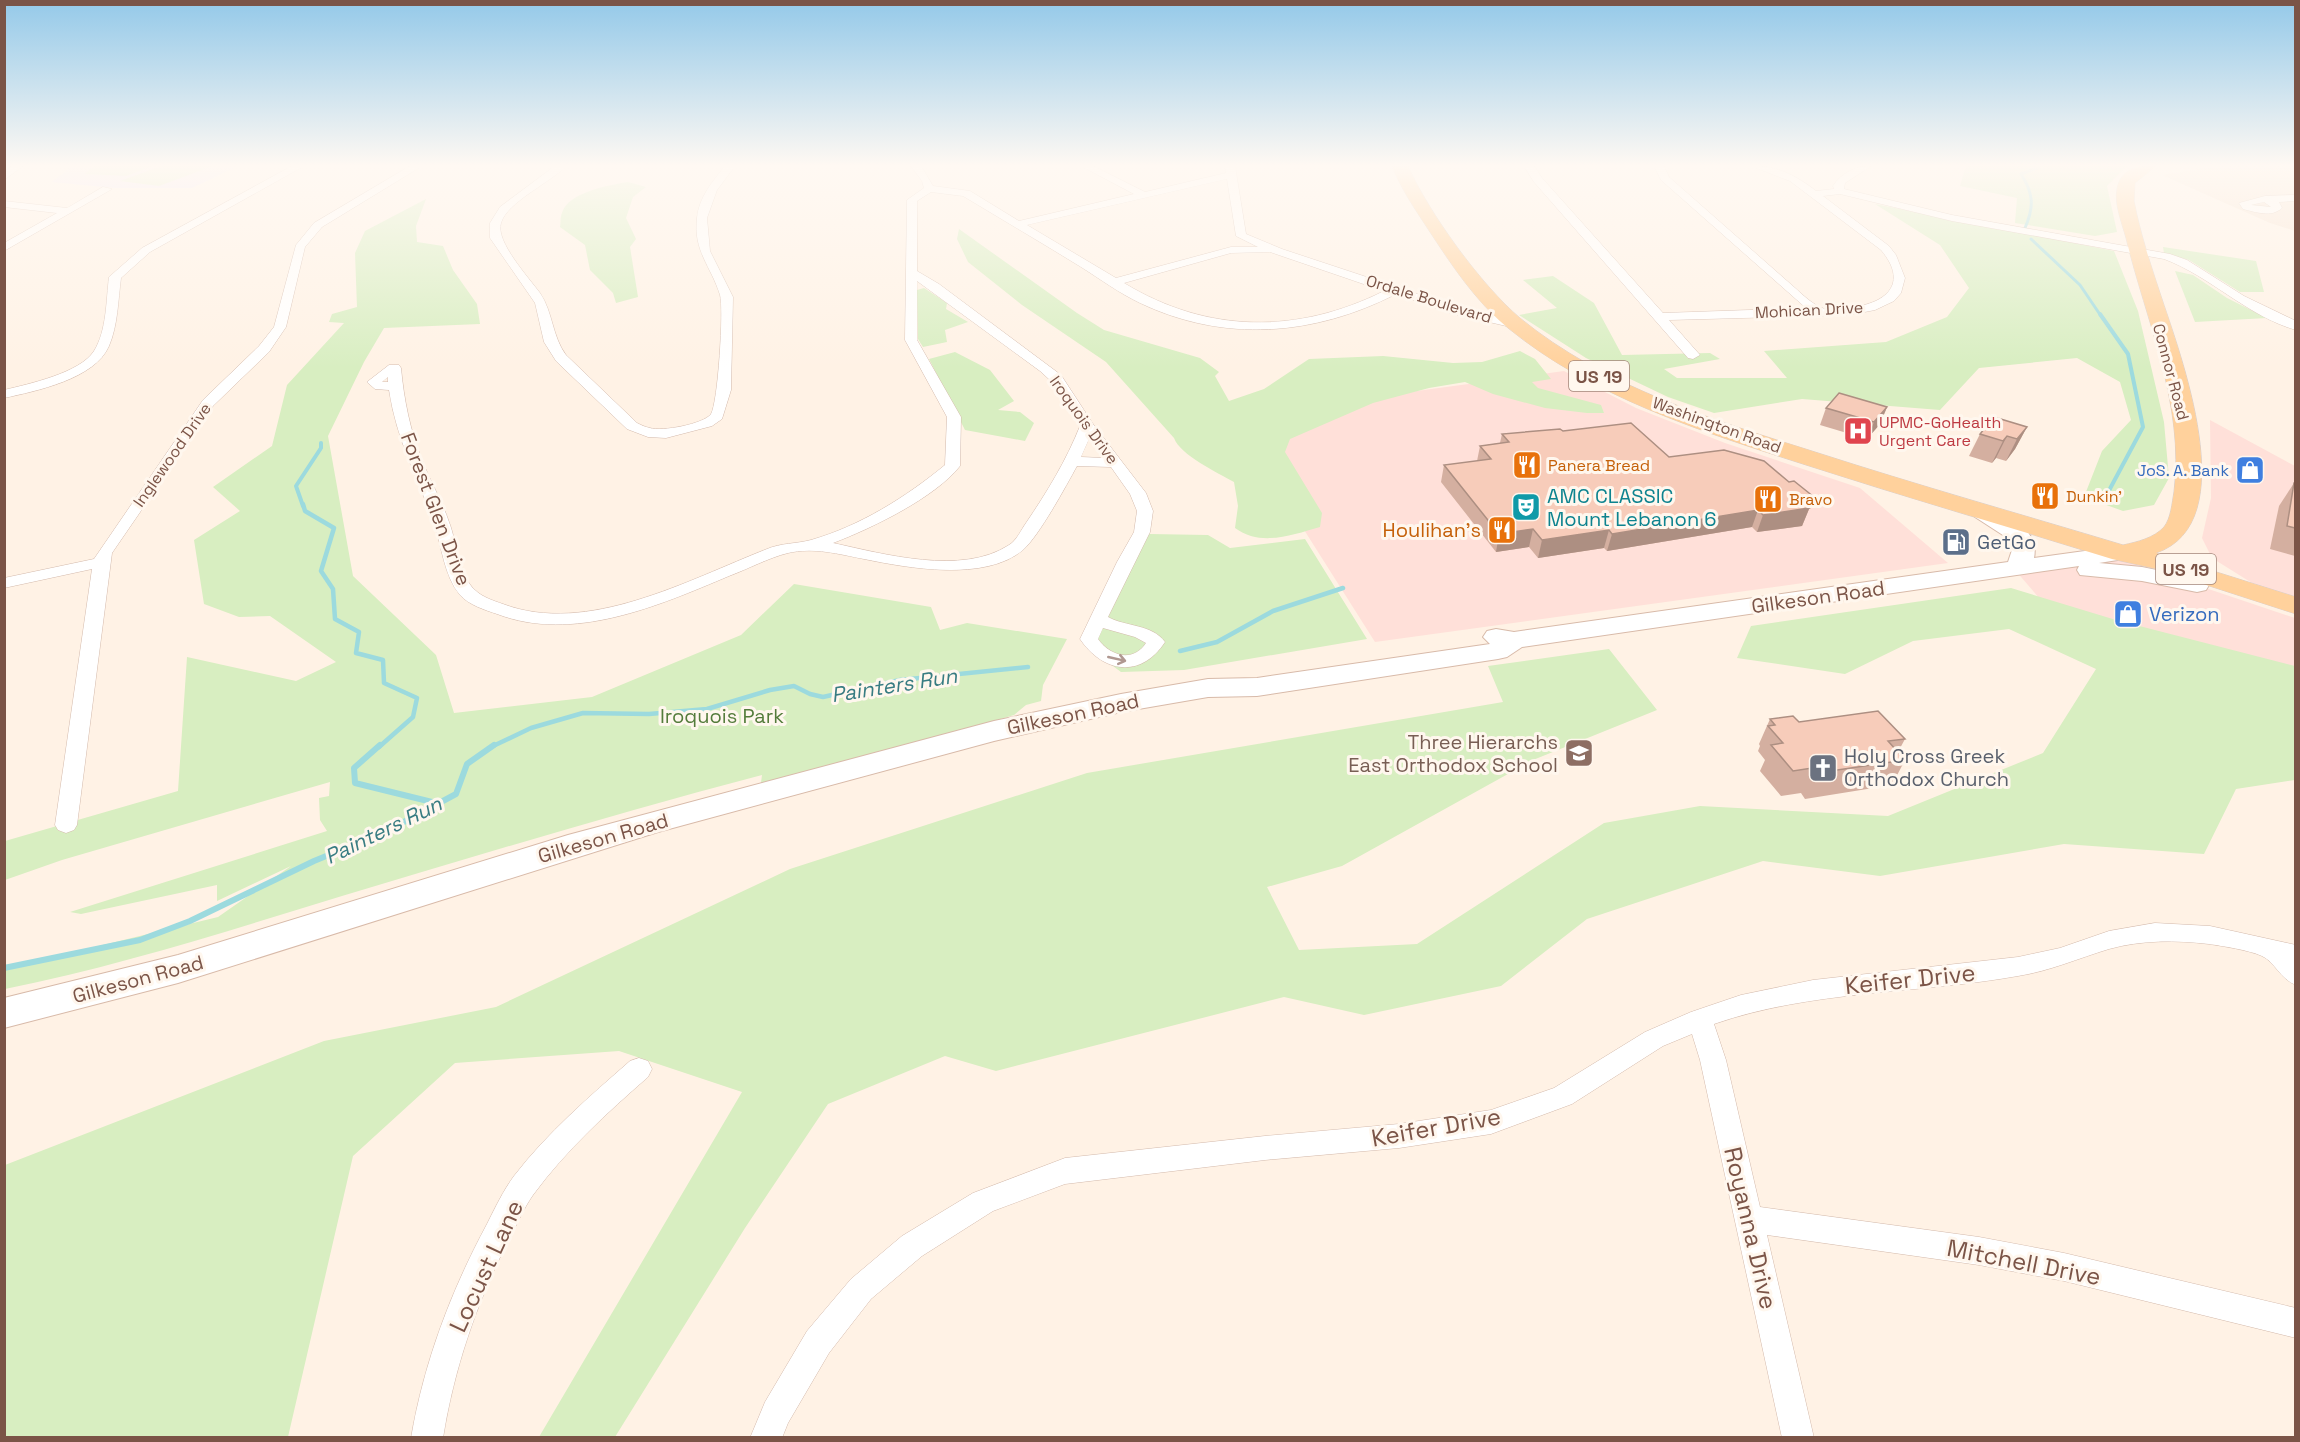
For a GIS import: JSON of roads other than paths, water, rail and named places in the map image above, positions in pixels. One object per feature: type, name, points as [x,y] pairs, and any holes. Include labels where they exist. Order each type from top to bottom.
[{"type":"main road","name":"Washington Road","points":[[1440,233],[1469,277],[1496,308],[1515,324],[1550,349],[1582,367],[1676,412],[1806,458],[2121,553],[2165,563],[2295,606]]},
{"type":"main road","name":"Connor Road","points":[[2133,233],[2173,373],[2186,428],[2189,457],[2188,483],[2177,528]]},
{"type":"main road","points":[[2031,526],[2120,535],[2145,534],[2177,528]]},
{"type":"main road","points":[[2121,553],[2160,542],[2177,528]]},
{"type":"main road","points":[[2177,528],[2186,545],[2198,558],[2217,572],[2250,590]]},
{"type":"main road","name":"Washington Road","points":[[2121,553],[2146,568],[2295,618]]},
{"type":"street","points":[[4,248],[29,233]]},
{"type":"street","points":[[4,394],[43,385],[77,370],[98,355],[108,329],[115,277],[146,250],[176,233]]},
{"type":"street","name":"Inglewood Drive","points":[[66,825],[104,553],[208,403],[264,349],[280,327],[300,247],[311,233]]},
{"type":"street","points":[[495,233],[495,238],[541,303],[550,342],[561,358],[632,426],[648,433],[666,434],[707,423],[717,416],[724,390],[726,297],[704,251],[703,233]]},
{"type":"street","points":[[814,544],[899,506],[930,486],[952,466],[954,417],[911,340],[912,233]]},
{"type":"street","points":[[1034,233],[1143,300],[1200,321],[1259,326],[1306,322],[1344,313],[1395,290]]},
{"type":"street","points":[[1585,233],[1693,355]]},
{"type":"street","points":[[1726,233],[1805,303],[1824,312]]},
{"type":"street","name":"Mohican Drive","points":[[1659,317],[1824,312],[1882,304],[1894,296],[1899,287],[1899,268],[1894,257],[1866,233]]},
{"type":"street","points":[[2038,233],[2166,256],[2183,262],[2240,299],[2295,326]]},
{"type":"street","points":[[1231,250],[1239,243],[1241,236]]},
{"type":"street","name":"Ordale Boulevard","points":[[1241,236],[1461,312],[1515,324]]},
{"type":"street","points":[[1116,282],[1231,250],[1278,250]]},
{"type":"street","name":"Iroquois Drive","points":[[912,273],[935,287],[1056,378],[1087,426],[1138,493],[1145,511],[1142,532],[1098,618]]},
{"type":"street","points":[[1758,313],[1784,304],[1789,298],[1790,290]]},
{"type":"street","name":"Mohican Drive","points":[[1636,291],[1675,306],[1722,315]]},
{"type":"street","name":"Forest Glen Drive","points":[[395,375],[397,405],[418,474],[439,517],[453,562],[466,592],[504,614],[543,619],[579,618],[616,613],[783,549],[814,544]]},
{"type":"street","points":[[814,544],[932,564],[970,564],[995,558],[1017,547],[1074,461],[1087,426]]},
{"type":"street","points":[[1074,461],[1115,463]]},
{"type":"street","points":[[1983,512],[2011,528],[2021,538],[2025,550],[2024,556],[2015,570]]},
{"type":"street","name":"Gilkeson Road","points":[[4,1013],[188,966],[568,847],[809,780],[1047,718],[1208,688],[1257,687],[1498,651],[1514,639],[2015,570],[2121,553]]},
{"type":"street","points":[[4,583],[101,562]]},
{"type":"street","points":[[2015,570],[2117,572],[2197,585]]},
{"type":"street","name":"Keifer Drive","points":[[766,1437],[777,1413],[818,1342],[861,1289],[912,1246],[983,1202],[1065,1171],[1265,1148],[1399,1136],[1491,1122],[1563,1096],[1654,1039],[1700,1019],[1741,1005],[1813,990],[2018,967],[2062,957],[2109,940],[2155,932],[2210,935],[2283,951]]},
{"type":"street","points":[[2283,951],[2295,975]]},
{"type":"street","name":"Royanna Drive","points":[[1700,1019],[1713,1060],[1798,1437]]},
{"type":"street","name":"Locust Lane","points":[[427,1437],[430,1411],[456,1324],[488,1250],[522,1187],[574,1126],[639,1069]]},
{"type":"street","name":"Mitchell Drive","points":[[1749,1219],[1979,1251],[2064,1267],[2295,1323]]},
{"type":"waterway","name":"Painters Run","points":[[2031,239],[2080,285],[2101,316]]},
{"type":"waterway","name":"Painters Run","points":[[2100,314],[2128,354],[2143,427],[2105,498]]},
{"type":"waterway","points":[[303,506],[296,486],[321,448],[321,443]]},
{"type":"waterway","points":[[303,504],[305,511],[334,528],[321,571],[333,589],[335,619],[359,632],[356,653],[383,660],[384,683],[417,698],[413,717],[379,747]]},
{"type":"waterway","name":"Painters Run","points":[[1180,651],[1217,642],[1273,611],[1343,588]]},
{"type":"waterway","name":"Painters Run","points":[[491,747],[531,728],[583,713],[649,714],[707,709],[770,690],[794,686],[810,694],[823,697],[900,680],[1028,667]]},
{"type":"waterway","points":[[380,745],[354,768],[355,783],[436,803]]},
{"type":"waterway","name":"Painters Run","points":[[4,968],[140,940],[190,921],[314,861],[387,831],[456,794],[467,764],[491,747]]},
{"type":"place","name":"UPMC-GoHealth Urgent Care","points":[[1858,431]]},
{"type":"place","name":"Panera Bread","points":[[1527,465]]},
{"type":"place","name":"JoS. A. Bank","points":[[2250,470]]},
{"type":"place","name":"Dunkin'","points":[[2045,496]]},
{"type":"place","name":"Bravo","points":[[1768,499]]},
{"type":"place","name":"AMC CLASSIC Mount Lebanon 6","points":[[1526,507]]},
{"type":"place","name":"Houlihan's","points":[[1502,530]]},
{"type":"place","name":"GetGo","points":[[1956,542]]},
{"type":"place","name":"Verizon","points":[[2128,614]]},
{"type":"place","name":"Three Hierarchs East Orthodox School","points":[[1579,753]]},
{"type":"place","name":"Holy Cross Greek Orthodox Church","points":[[1823,768]]},
{"type":"park label","name":"Iroquois Park","points":[[722,716]]}]
